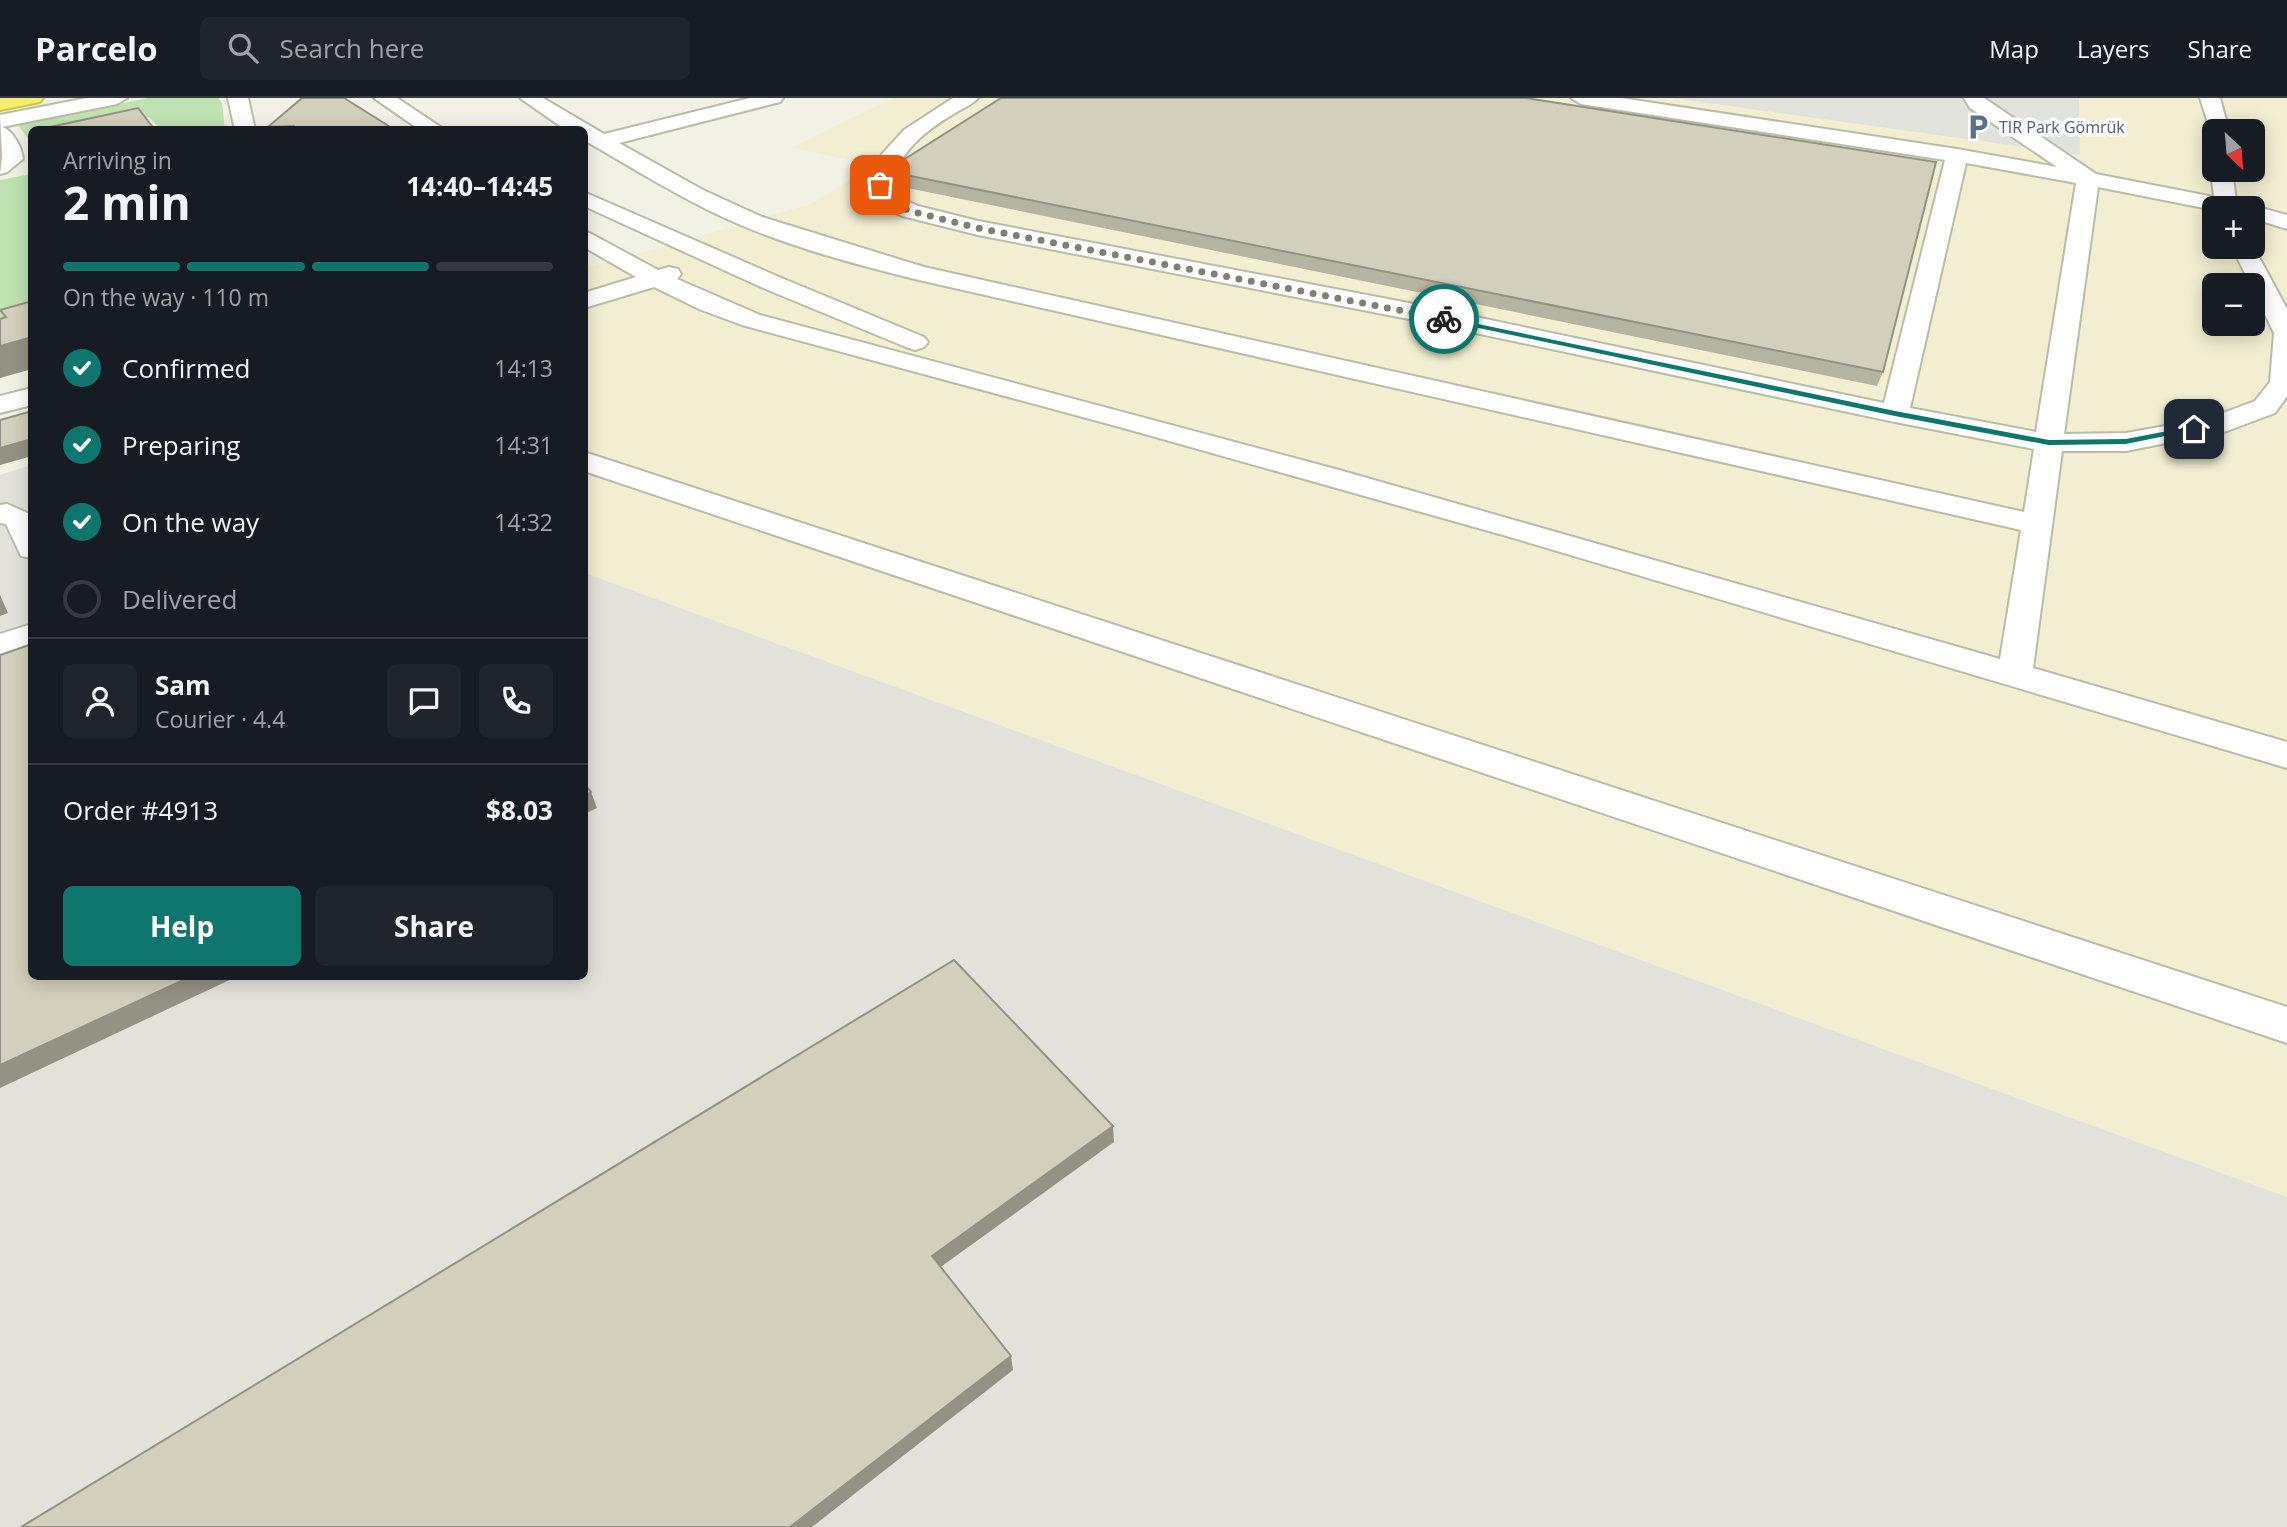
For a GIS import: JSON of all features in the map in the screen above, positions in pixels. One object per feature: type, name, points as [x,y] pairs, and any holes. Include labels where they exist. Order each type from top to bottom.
[{"type":"highway","points":[[0,104],[33,98]]},
{"type":"lane","points":[[0,121],[117,98]]},
{"type":"lane","points":[[238,98],[244,126]]},
{"type":"lane","points":[[384,98],[429,126]]},
{"type":"lane","points":[[530,98],[576,126]]},
{"type":"lane","points":[[589,134],[773,98]]},
{"type":"lane","points":[[968,98],[945,110],[907,139],[887,162],[880,185],[887,200],[910,211],[978,228],[1414,312],[1895,414],[2049,443],[2126,442],[2217,425],[2265,407],[2283,382],[2287,333],[2249,259]]},
{"type":"lane","points":[[1581,98],[1880,141],[2202,201]]},
{"type":"lane","points":[[2210,98],[2216,119]]},
{"type":"lane","points":[[1969,101],[2088,178]]},
{"type":"lane","points":[[0,132],[12,152],[12,159],[0,168]]},
{"type":"lane","points":[[589,134],[696,194],[752,221],[819,245],[906,269],[2037,524]]},
{"type":"lane","points":[[1895,414],[1957,155]]},
{"type":"lane","points":[[2015,674],[2088,178]]},
{"type":"lane","points":[[588,200],[718,259],[1043,396]]},
{"type":"lane","points":[[588,239],[654,278],[714,308],[751,320],[1043,396],[2015,674],[2287,755]]},
{"type":"lane","points":[[588,300],[718,259]]},
{"type":"lane","points":[[0,405],[28,397]]},
{"type":"lane","points":[[588,462],[2287,1025]]},
{"type":"lane","points":[[0,514],[7,513],[19,519],[28,540]]},
{"type":"lane","points":[[0,646],[28,636]]},
{"type":"shaded area","points":[[893,98],[2287,98],[2287,1197],[588,574],[588,268],[811,204],[874,165],[791,148]]},
{"type":"shaded area","name":"TIR Park Gömrük","points":[[1672,98],[2079,98],[2080,155]]},
{"type":"shaded area","points":[[28,466],[28,980],[588,980],[588,574],[2287,1197],[2287,1527],[0,1527],[0,475]]},
{"type":"green space","points":[[148,98],[218,98],[222,103],[225,126],[158,126],[149,117],[102,126],[28,126],[28,138],[18,125]]},
{"type":"green space","points":[[28,175],[28,325],[0,333],[0,180]]},
{"type":"building","points":[[302,98],[344,98],[389,126],[293,126],[269,126]]},
{"type":"building","points":[[1001,98],[1526,98],[1936,162],[1883,372],[886,171]]},
{"type":"building","points":[[138,108],[152,126],[55,126]]},
{"type":"building","points":[[28,302],[28,338],[0,346],[0,319],[6,317],[0,310]]},
{"type":"building","points":[[28,412],[28,440],[0,448],[0,420]]},
{"type":"building","points":[[28,645],[28,980],[183,980],[0,1065],[0,655]]},
{"type":"building","points":[[954,960],[1113,1126],[932,1256],[1011,1356],[790,1527],[21,1527]]},
{"type":"way so far","points":[[880,185],[887,200],[910,211],[978,228],[1444,319]]},
{"type":"place","name":"TIR Park Gömrük","points":[[1978,127]]},
{"type":"route","points":[[1444,319],[1895,414],[2049,443],[2126,442],[2194,429]]}]
